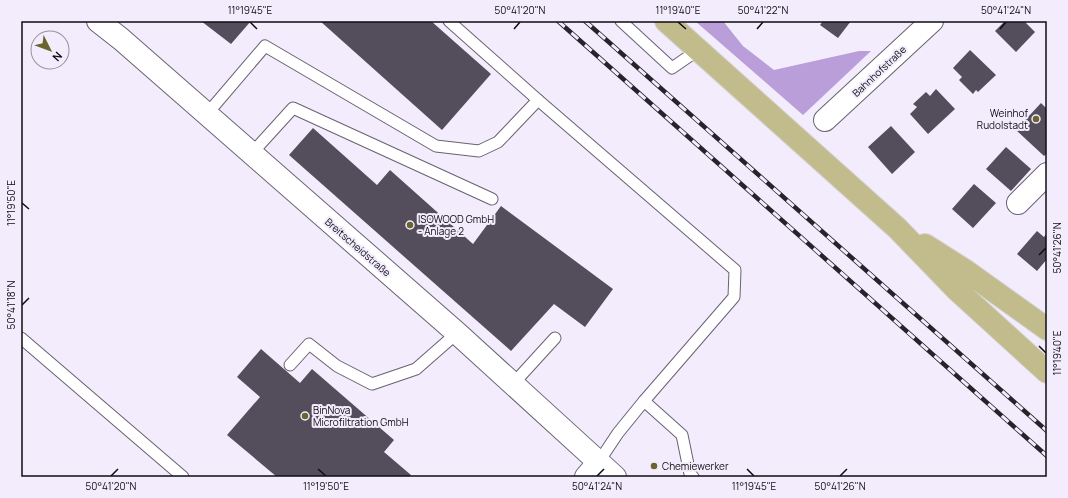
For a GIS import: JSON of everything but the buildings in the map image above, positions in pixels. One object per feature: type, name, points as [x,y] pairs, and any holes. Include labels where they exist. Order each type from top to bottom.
[{"type":"main road","points":[[666,21],[896,228],[957,290],[1047,372]]},
{"type":"main road","points":[[896,228],[966,270],[1047,329]]},
{"type":"street","name":"Breitscheidstraße","points":[[98,21],[121,39],[457,332],[513,384],[592,470],[615,477]]},
{"type":"street","name":"Bahnhofstraße","points":[[825,120],[932,21]]},
{"type":"street","points":[[1018,203],[1047,174]]},
{"type":"lane","points":[[449,21],[735,270],[734,297],[644,401],[618,433],[592,470]]},
{"type":"lane","points":[[621,21],[672,68],[698,50]]},
{"type":"lane","points":[[207,114],[265,46],[436,146],[479,151],[498,142],[538,100]]},
{"type":"lane","points":[[252,153],[293,108],[492,199]]},
{"type":"lane","points":[[290,365],[309,344],[337,366],[372,384],[416,370],[457,332]]},
{"type":"lane","points":[[21,338],[183,477]]},
{"type":"lane","points":[[513,384],[555,338]]},
{"type":"lane","points":[[644,401],[682,435],[690,474],[693,477]]},
{"type":"shaded area","points":[[695,21],[723,21],[743,46],[774,70],[859,51],[871,51],[803,115]]},
{"type":"railway","points":[[558,21],[1047,456]]},
{"type":"railway","points":[[585,21],[1047,431]]},
{"type":"place","name":"Weinhof Rudolstadt","points":[[1036,119]]},
{"type":"place","name":"ISOWOOD GmbH - Anlage 2","points":[[410,225]]},
{"type":"place","name":"BinNova Microfiltration GmbH","points":[[305,416]]},
{"type":"place","name":"Chemiewerker","points":[[654,466]]}]
